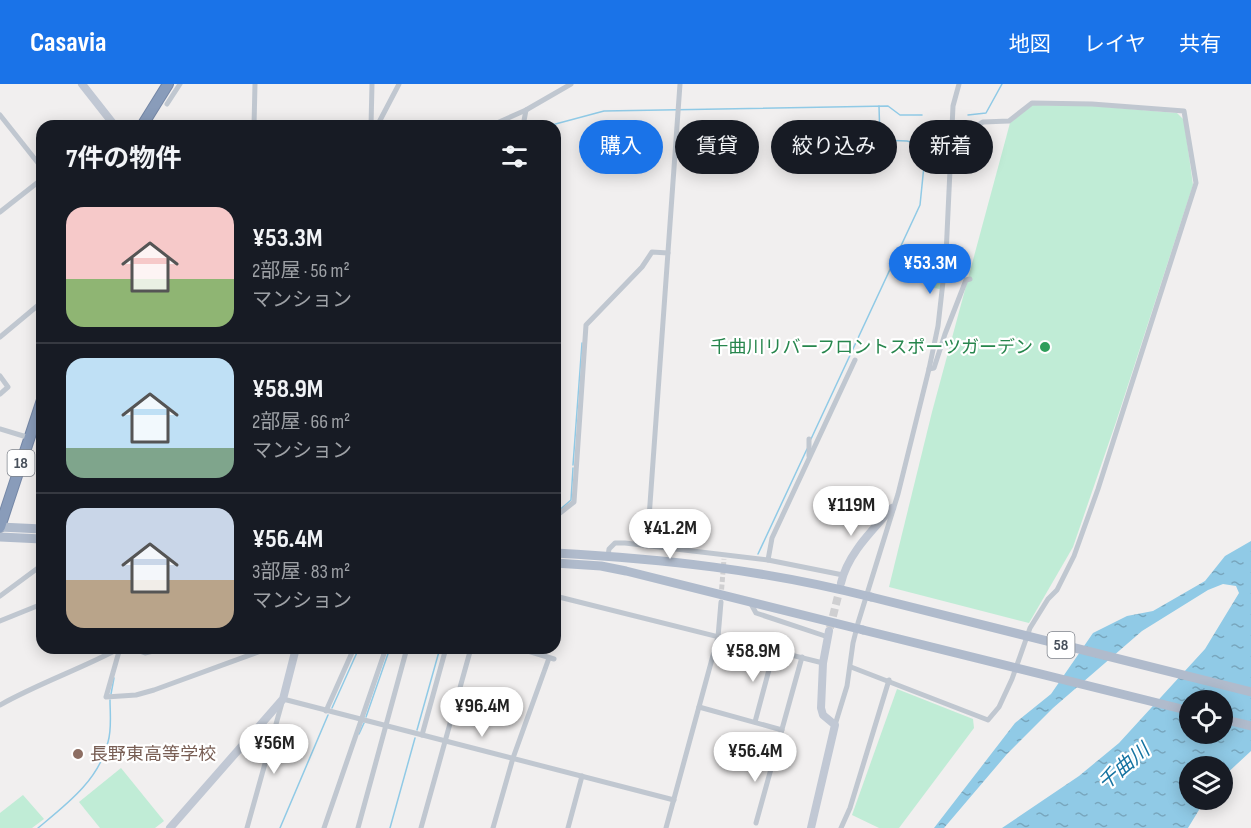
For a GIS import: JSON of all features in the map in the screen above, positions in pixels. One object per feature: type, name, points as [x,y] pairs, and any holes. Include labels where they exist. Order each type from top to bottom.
[{"type":"highway","points":[[146,120],[168,84]]},
{"type":"highway","name":"18","points":[[0,527],[30,438],[36,430]]},
{"type":"main road","points":[[0,527],[36,530]]},
{"type":"main road","points":[[0,537],[36,539]]},
{"type":"main road","name":"58","points":[[561,553],[679,562],[784,578],[868,596],[1251,692]]},
{"type":"main road","name":"58","points":[[561,563],[610,567],[1179,708]]},
{"type":"main road","points":[[1233,722],[1251,726]]},
{"type":"street","points":[[82,84],[107,120]]},
{"type":"street","points":[[167,105],[180,84]]},
{"type":"street","points":[[254,120],[255,84]]},
{"type":"street","points":[[371,120],[372,84]]},
{"type":"street","points":[[379,120],[399,84]]},
{"type":"street","points":[[646,546],[680,84]]},
{"type":"street","points":[[952,120],[953,106],[959,84]]},
{"type":"street","points":[[504,120],[526,110],[567,85]]},
{"type":"street","points":[[851,667],[987,720],[999,707],[1012,679],[1030,628],[1048,599],[1057,590],[1074,556],[1098,489],[1196,183],[1184,111],[1032,104],[1009,121],[993,122]]},
{"type":"street","points":[[524,120],[526,110]]},
{"type":"street","points":[[0,115],[36,160]]},
{"type":"street","points":[[811,828],[868,596],[930,369],[938,326],[946,255],[950,174]]},
{"type":"street","points":[[0,212],[36,184]]},
{"type":"street","points":[[561,512],[574,502],[586,325],[642,267],[652,252],[668,253]]},
{"type":"street","points":[[930,369],[934,368],[966,280],[970,279]]},
{"type":"street","points":[[0,337],[36,307]]},
{"type":"street","points":[[768,560],[772,538],[855,360]]},
{"type":"street","points":[[0,376],[9,387],[0,394]]},
{"type":"street","points":[[0,429],[30,438]]},
{"type":"street","points":[[809,439],[809,458]]},
{"type":"street","points":[[608,556],[609,549],[615,543],[646,546],[768,560],[842,579],[855,552],[892,508]]},
{"type":"street","points":[[0,596],[36,569]]},
{"type":"street","points":[[561,598],[824,663]]},
{"type":"street","points":[[750,601],[756,613],[828,634],[821,708],[823,715],[835,725]]},
{"type":"street","points":[[666,828],[718,637],[721,602]]},
{"type":"street","points":[[0,621],[36,606]]},
{"type":"street","points":[[755,722],[774,651]]},
{"type":"street","points":[[0,705],[25,691],[108,654]]},
{"type":"street","points":[[118,654],[106,697],[136,695],[154,690],[252,654]]},
{"type":"street","points":[[248,828],[294,654]]},
{"type":"street","points":[[326,711],[351,654]]},
{"type":"street","points":[[324,828],[384,654]]},
{"type":"street","points":[[358,828],[405,654]]},
{"type":"street","points":[[422,735],[444,654]]},
{"type":"street","points":[[421,828],[469,654]]},
{"type":"street","points":[[493,828],[513,758],[551,659],[536,654]]},
{"type":"street","points":[[756,823],[802,657]]},
{"type":"street","points":[[841,828],[850,808],[889,680]]},
{"type":"street","points":[[283,699],[674,800]]},
{"type":"street","points":[[170,828],[283,699]]},
{"type":"street","points":[[699,707],[782,730]]},
{"type":"street","points":[[568,828],[582,776]]},
{"type":"green space","name":"千曲川リバーフロントスポーツガーデン","points":[[1032,105],[1094,106],[1177,113],[1184,120],[1193,185],[1073,547],[1029,623],[889,587],[932,412],[1010,123]]},
{"type":"green space","name":"千曲川リバーフロントスポーツガーデン","points":[[928,247],[944,248],[940,289],[928,287],[926,282],[907,282],[910,250],[928,251]]},
{"type":"green space","points":[[897,689],[973,719],[974,728],[899,828],[879,828],[852,815]]},
{"type":"green space","points":[[121,768],[164,821],[155,828],[100,828],[79,802]]},
{"type":"green space","points":[[23,795],[44,819],[32,828],[0,828],[0,813]]},
{"type":"water","name":"千曲川","points":[[1251,541],[1251,751],[1233,768],[1233,756],[1179,756],[1179,810],[1199,810],[1188,828],[1002,828],[1079,776],[1119,743],[1205,649],[1239,593],[1236,586],[1223,584],[1208,590],[1142,631],[1053,708],[1007,754],[944,828],[934,828],[1015,723],[1051,694],[1093,633],[1127,616],[1153,611],[1205,581],[1225,556]]},
{"type":"waterway","points":[[968,115],[986,113],[1002,84]]},
{"type":"waterway","points":[[811,439],[920,205],[926,146],[907,141],[880,140],[879,106]]},
{"type":"waterway","points":[[561,123],[604,111],[888,106],[900,115],[922,115]]},
{"type":"waterway","points":[[573,465],[582,343]]},
{"type":"waterway","points":[[758,554],[807,449]]},
{"type":"waterway","points":[[561,509],[571,500],[573,468]]},
{"type":"waterway","points":[[332,708],[356,654]]},
{"type":"waterway","points":[[366,717],[388,654]]},
{"type":"waterway","points":[[417,730],[438,654]]},
{"type":"waterway","points":[[111,694],[114,678]]},
{"type":"waterway","points":[[38,828],[90,780],[104,756],[109,737],[110,700]]},
{"type":"waterway","points":[[280,828],[328,715]]},
{"type":"waterway","points":[[359,734],[364,723]]},
{"type":"waterway","points":[[390,828],[415,738]]},
{"type":"tunnel","points":[[721,597],[724,559]]},
{"type":"tunnel","points":[[830,628],[841,584]]},
{"type":"place","name":"千曲川リバーフロントスポーツガーデン","points":[[1045,347]]},
{"type":"place","name":"長野東高等学校","points":[[78,754]]}]
